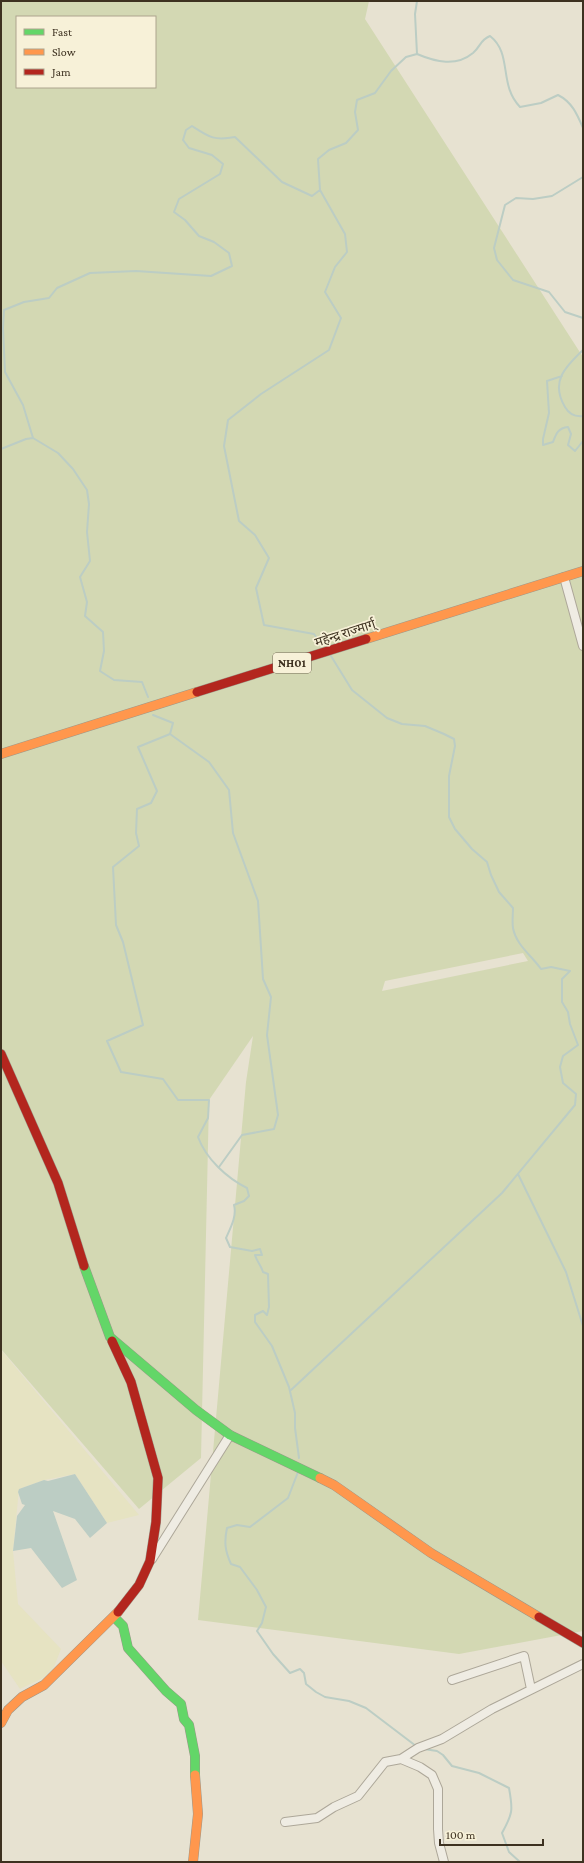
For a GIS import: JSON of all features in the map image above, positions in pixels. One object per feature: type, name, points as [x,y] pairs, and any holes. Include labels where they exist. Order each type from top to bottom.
[{"type":"main road","name":"महेन्द्र राज्मार्ग्","points":[[1,754],[583,571]]},
{"type":"main road","points":[[1,1054],[58,1183],[78,1251],[110,1337],[131,1382],[158,1478],[156,1522],[150,1561],[139,1585],[114,1617],[91,1637],[44,1685],[22,1697],[8,1710],[1,1723]]},
{"type":"main road","points":[[110,1337],[196,1410],[230,1435],[334,1485],[431,1553],[583,1642]]},
{"type":"main road","points":[[114,1617],[123,1626],[128,1648],[166,1691],[181,1704],[184,1719],[189,1725],[195,1756],[195,1788],[198,1814],[193,1862]]},
{"type":"street","points":[[564,577],[583,646]]},
{"type":"street","points":[[150,1561],[230,1435]]},
{"type":"street","points":[[452,1680],[524,1656],[526,1670],[532,1689]]},
{"type":"street","points":[[284,1822],[317,1818],[334,1807],[358,1796],[385,1762],[401,1759],[418,1748],[442,1739],[492,1709],[583,1664]]},
{"type":"street","points":[[401,1759],[432,1775],[438,1789],[439,1843],[444,1862]]},
{"type":"shaded area","points":[[1,1350],[139,1515],[107,1523],[75,1474],[44,1480],[19,1489],[13,1551],[18,1604],[61,1649],[54,1667],[43,1678],[20,1689],[1,1661]]},
{"type":"shaded area","points":[[75,1474],[107,1523],[90,1538],[75,1519],[53,1511],[77,1580],[62,1588],[31,1548],[13,1551],[17,1516],[25,1505],[22,1504],[18,1492],[19,1489],[44,1480],[48,1481]]},
{"type":"green space","points":[[1,1],[369,1],[365,19],[583,357],[583,1631],[459,1654],[198,1620],[246,1082],[253,1036],[209,1100],[201,1458],[139,1509],[1,1349]],"holes":[[[523,953],[528,961],[382,991],[385,981]]]},
{"type":"waterway","points":[[417,1],[415,14],[417,54],[439,61],[453,62],[473,53],[482,41],[490,36],[497,43],[501,51],[509,89],[513,98],[520,107],[541,103],[558,95],[567,101],[576,113],[583,128]]},
{"type":"waterway","points":[[148,697],[142,682],[114,680],[100,671],[104,651],[103,632],[85,616],[87,602],[80,577],[90,561],[87,532],[89,504],[87,490],[73,469],[58,453],[33,438],[23,405],[5,372],[3,328],[4,310],[24,302],[49,298],[57,288],[90,273],[136,271],[211,276],[232,266],[229,253],[214,242],[199,236],[185,220],[174,212],[179,199],[220,174],[223,164],[212,155],[189,148],[183,140],[186,130],[192,126],[212,137],[222,139],[235,137],[282,182],[312,196],[320,190],[318,159],[329,150],[346,143],[358,130],[355,112],[357,100],[375,93],[391,71],[406,57],[417,54]]},
{"type":"waterway","points":[[583,177],[552,196],[533,199],[516,198],[505,205],[494,248],[497,260],[513,280],[549,292],[565,312],[583,318]]},
{"type":"waterway","points":[[320,190],[345,234],[347,252],[335,267],[325,292],[341,318],[329,350],[261,394],[228,420],[224,446],[239,521],[255,535],[269,558],[256,588],[264,625],[314,634],[323,646]]},
{"type":"waterway","points":[[583,350],[565,369],[559,382],[561,398],[568,412],[577,416],[583,416]]},
{"type":"waterway","points":[[562,376],[547,381],[549,413],[543,445],[553,442],[556,434],[560,430],[568,427],[571,434],[568,445],[575,451],[583,441]]},
{"type":"waterway","points":[[1,449],[26,439],[33,438]]},
{"type":"waterway","points":[[291,1390],[502,1193],[575,1105],[576,1094],[563,1083],[560,1067],[563,1056],[578,1045],[570,1024],[568,1012],[562,1002],[562,979],[570,971],[551,967],[541,969],[525,950],[517,940],[515,934],[513,926],[513,908],[499,892],[487,862],[472,849],[455,829],[449,817],[449,776],[455,746],[454,739],[425,726],[402,724],[387,718],[352,690],[331,656]]},
{"type":"waterway","points":[[153,715],[173,723],[170,734],[138,747],[157,791],[151,803],[137,809],[136,833],[139,846],[113,867],[116,925],[123,942],[143,1025],[107,1041],[121,1072],[163,1079],[178,1100],[209,1100],[208,1118],[198,1137],[206,1153],[218,1167],[232,1179],[247,1188],[249,1196],[244,1201],[234,1205],[235,1213],[232,1226],[226,1238],[230,1247],[252,1251],[260,1249],[262,1255],[255,1255],[263,1272],[268,1274],[269,1307],[267,1315],[263,1311],[255,1315],[255,1322],[272,1346],[289,1387],[295,1413],[295,1428],[299,1458]]},
{"type":"waterway","points":[[170,734],[209,762],[229,790],[233,833],[258,901],[263,979],[271,997],[267,1035],[278,1115],[274,1129],[242,1135],[219,1167]]},
{"type":"waterway","points":[[518,1174],[566,1272],[583,1326]]},
{"type":"waterway","points":[[298,1472],[288,1498],[250,1527],[237,1525],[227,1528],[226,1546],[227,1555],[231,1564],[240,1567],[257,1590],[266,1607],[262,1623],[257,1631],[273,1654],[290,1673],[300,1669],[304,1673],[306,1684],[316,1692],[325,1697],[349,1701],[366,1708],[416,1746]]},
{"type":"waterway","points":[[424,1749],[437,1751],[443,1755],[452,1766],[479,1773],[509,1788],[511,1811],[502,1833],[509,1852],[520,1862]]},
{"type":"traffic: fast","points":[[84,1266],[110,1337],[196,1410],[230,1435],[320,1478]]},
{"type":"traffic: fast","points":[[114,1617],[123,1626],[128,1648],[166,1691],[181,1704],[184,1719],[189,1725],[195,1756],[195,1775]]},
{"type":"traffic: slow","points":[[366,639],[583,571]]},
{"type":"traffic: slow","points":[[1,754],[197,692]]},
{"type":"traffic: slow","points":[[320,1478],[334,1485],[431,1553],[539,1617]]},
{"type":"traffic: slow","points":[[1,1723],[8,1710],[22,1697],[44,1685],[118,1612]]},
{"type":"traffic: slow","points":[[193,1862],[198,1814],[195,1775]]},
{"type":"traffic: jam","points":[[197,692],[366,639]]},
{"type":"traffic: jam","points":[[1,1054],[58,1183],[84,1266]]},
{"type":"traffic: jam","points":[[112,1341],[131,1382],[158,1478],[156,1522],[150,1561],[139,1585],[118,1612]]},
{"type":"traffic: jam","points":[[539,1617],[583,1643]]}]
